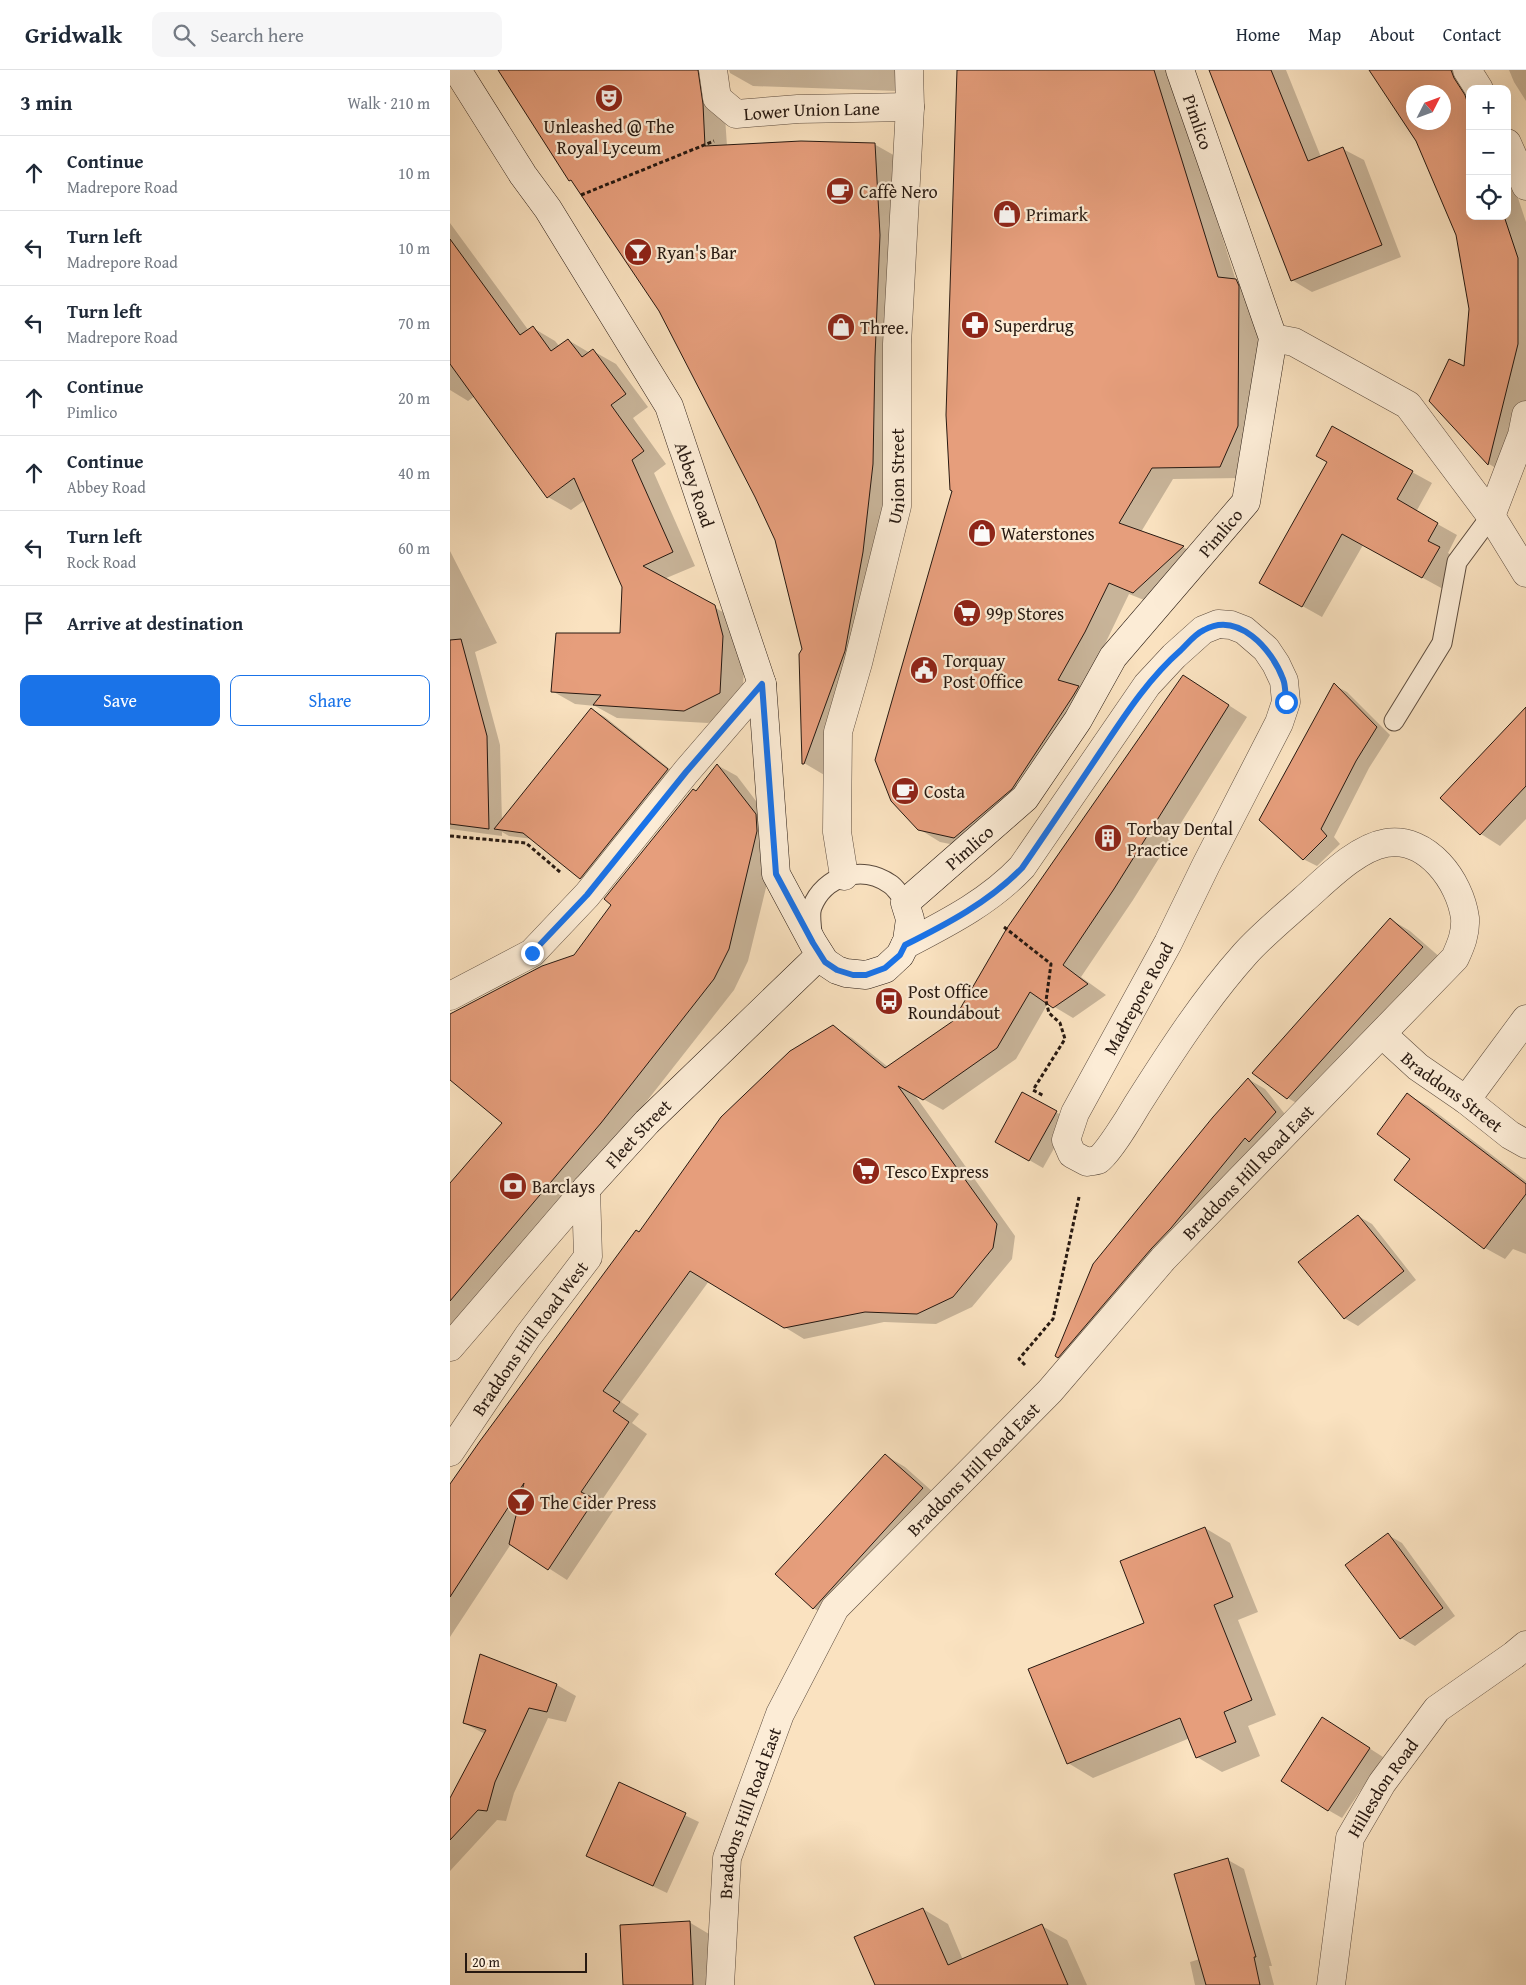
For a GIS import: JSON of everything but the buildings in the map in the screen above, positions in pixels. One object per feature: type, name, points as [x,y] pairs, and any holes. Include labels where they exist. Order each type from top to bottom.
[{"type":"street","name":"Abbey Road","points":[[457,70],[523,175],[548,209],[669,406],[762,684],[776,874],[816,949]]},
{"type":"street","name":"Lower Union Lane","points":[[713,70],[716,98],[736,114],[798,109],[910,107]]},
{"type":"street","name":"Union Street","points":[[844,876],[837,832],[838,732],[858,663],[897,506],[897,344],[910,107],[909,70]]},
{"type":"street","name":"Pimlico","points":[[904,900],[1025,798],[1078,720],[1113,657],[1246,502],[1273,338],[1180,70]]},
{"type":"street","points":[[1468,70],[1477,85]]},
{"type":"street","points":[[1511,153],[1526,186]]},
{"type":"street","points":[[1273,338],[1294,342],[1408,405],[1491,516],[1526,573]]},
{"type":"street","points":[[1491,516],[1522,435],[1526,415]]},
{"type":"street","name":"Madrepore Road","points":[[905,945],[976,906],[1006,885],[1022,868],[1147,684],[1203,630],[1218,624],[1231,625],[1244,630],[1266,650],[1276,664],[1284,681],[1286,702],[1279,724],[1168,943],[1075,1113],[1066,1140],[1072,1154],[1086,1162]]},
{"type":"street","points":[[450,996],[532,953],[587,895],[686,772],[762,684]]},
{"type":"street","points":[[1086,1162],[1097,1160],[1118,1135],[1175,1047],[1212,995],[1246,953],[1343,866],[1369,848],[1386,843],[1404,843],[1423,850],[1438,862],[1451,881],[1461,900],[1465,920],[1464,939],[1455,958],[1382,1034]]},
{"type":"street","points":[[816,949],[825,962],[837,970],[853,975],[866,975],[885,968],[900,955],[905,945],[910,919],[904,900]]},
{"type":"street","name":"Fleet Street","points":[[450,1346],[586,1189],[647,1122],[816,949]]},
{"type":"street","points":[[1466,1100],[1526,1019]]},
{"type":"street","name":"Braddons Street","points":[[1382,1034],[1418,1067],[1466,1100],[1510,1135],[1526,1144]]},
{"type":"street","name":"Braddons Hill Road East","points":[[720,1985],[727,1858],[780,1714],[835,1608],[1050,1390],[1163,1259],[1382,1034]]},
{"type":"street","name":"Braddons Hill Road West","points":[[450,1452],[528,1336],[588,1257],[586,1189]]},
{"type":"street","name":"Hillesdon Road","points":[[1332,1985],[1350,1838],[1382,1783],[1436,1709],[1526,1645]]},
{"type":"lane","points":[[1394,721],[1442,643],[1457,562],[1491,516]]},
{"type":"lane","points":[[816,949],[811,909],[822,890],[838,878],[853,874],[870,875],[890,884],[904,900]]},
{"type":"path","points":[[548,209],[721,138],[736,114]]},
{"type":"path","points":[[450,836],[526,843],[587,895]]},
{"type":"path","points":[[976,906],[1051,964],[1046,1001],[1049,1013],[1060,1024],[1065,1039],[1033,1090],[1075,1113]]},
{"type":"path","points":[[1050,1390],[1019,1359],[1053,1319],[1086,1162]]},
{"type":"place","name":"Unleashed @ The Royal Lyceum","points":[[609,98]]},
{"type":"place","name":"Caffè Nero","points":[[840,191]]},
{"type":"place","name":"Primark","points":[[1007,214]]},
{"type":"place","name":"Ryan's Bar","points":[[638,252]]},
{"type":"place","name":"Superdrug","points":[[975,325]]},
{"type":"place","name":"Three.","points":[[841,327]]},
{"type":"place","name":"Waterstones","points":[[982,533]]},
{"type":"place","name":"99p Stores","points":[[967,613]]},
{"type":"place","name":"Torquay Post Office","points":[[924,670]]},
{"type":"place","name":"Costa","points":[[905,791]]},
{"type":"place","name":"Torbay Dental Practice","points":[[1108,838]]},
{"type":"place","name":"Post Office Roundabout","points":[[889,1001]]},
{"type":"place","name":"Tesco Express","points":[[866,1171]]},
{"type":"place","name":"Barclays","points":[[513,1186]]},
{"type":"place","name":"The Cider Press","points":[[521,1502]]},
{"type":"route","points":[[532,953],[587,895],[686,772],[762,684],[776,874],[825,962],[837,970],[853,975],[866,975],[885,968],[900,955],[905,945],[976,906],[1006,885],[1022,868],[1147,684],[1203,630],[1218,624],[1231,625],[1244,630],[1254,638],[1276,664],[1284,681],[1286,702]]}]
